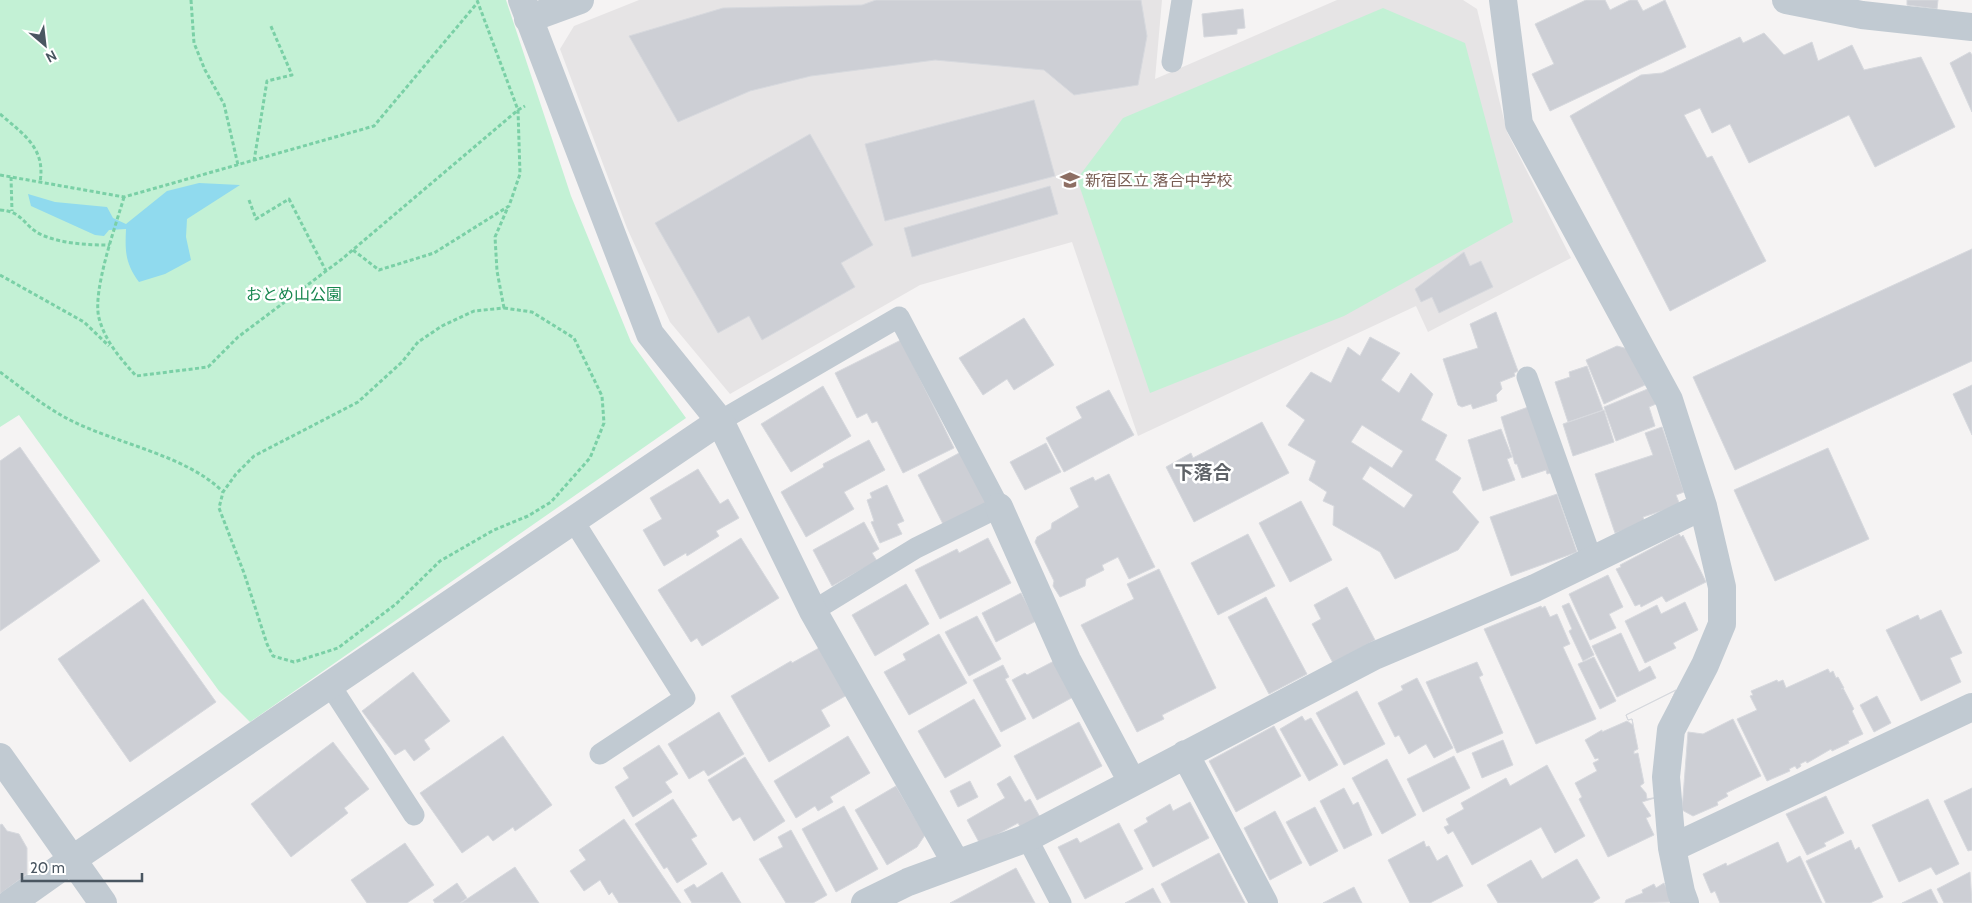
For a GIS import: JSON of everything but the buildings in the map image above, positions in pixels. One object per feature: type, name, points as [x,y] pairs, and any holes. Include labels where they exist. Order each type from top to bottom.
[{"type":"street","points":[[580,0],[525,9],[650,334],[720,421],[814,611],[956,864]]},
{"type":"street","points":[[1503,0],[1519,124],[1669,400],[1703,506],[1722,587],[1722,624],[1705,664],[1671,730],[1666,778],[1672,848],[1680,892],[1685,903]]},
{"type":"street","points":[[1786,0],[1863,7],[1972,27]]},
{"type":"street","points":[[11,903],[73,859],[720,421]]},
{"type":"street","points":[[865,903],[908,882],[1027,838],[1374,656],[1535,588],[1703,506]]},
{"type":"street","points":[[999,507],[1067,660],[1132,782]]},
{"type":"street","points":[[1672,848],[1972,708]]},
{"type":"street","points":[[1185,754],[1264,903]]},
{"type":"street","points":[[0,757],[103,903]]},
{"type":"lane","points":[[1172,62],[1182,0]]},
{"type":"lane","points":[[720,421],[899,317],[999,507],[916,548],[814,611]]},
{"type":"lane","points":[[1527,377],[1592,560]]},
{"type":"lane","points":[[573,520],[685,698],[600,754]]},
{"type":"lane","points":[[330,685],[414,815]]},
{"type":"lane","points":[[1027,838],[1061,903]]},
{"type":"path","points":[[191,0],[194,43],[205,70],[224,104],[238,166]]},
{"type":"path","points":[[0,175],[124,197],[374,126],[477,1],[518,110],[520,174],[509,206],[495,237],[497,271],[504,308]]},
{"type":"path","points":[[254,161],[268,81],[292,76],[270,24]]},
{"type":"path","points":[[0,275],[84,322],[112,348],[136,376],[208,367],[238,337],[353,250],[518,110],[556,92]]},
{"type":"path","points":[[0,114],[31,140],[42,168],[40,182]]},
{"type":"path","points":[[11,177],[12,211]]},
{"type":"path","points":[[112,348],[98,316],[100,283],[124,197]]},
{"type":"path","points":[[249,200],[256,219],[289,200],[326,271]]},
{"type":"path","points":[[353,250],[379,270],[434,253],[509,206]]},
{"type":"path","points":[[0,210],[12,211],[41,234],[83,245],[110,245]]},
{"type":"path","points":[[504,308],[532,312],[574,338],[602,396],[604,423],[590,458],[551,502],[528,516],[481,537],[440,562],[396,604],[353,639],[338,648],[294,662],[273,656],[267,644],[241,564],[219,508],[223,492],[236,474],[254,456],[358,402],[402,362],[418,342],[442,326],[474,311],[504,308]]},
{"type":"path","points":[[0,372],[40,401],[72,420],[157,454],[211,480],[223,492]]},
{"type":"shaded area","name":"新宿区立 落合中学校","points":[[639,0],[1162,0],[1155,79],[1337,0],[1463,0],[1477,9],[1507,132],[1571,258],[1428,332],[1416,306],[1138,436],[1072,242],[920,285],[730,394],[670,322],[627,228],[560,49],[574,26]]},
{"type":"green space","name":"おとめ山公園","points":[[0,0],[506,0],[571,196],[631,342],[686,418],[250,722],[219,691],[19,415],[0,427]]},
{"type":"green space","points":[[1383,8],[1465,43],[1513,222],[1344,316],[1150,393],[1077,179],[1123,118]]},
{"type":"water","points":[[199,183],[240,185],[187,219],[186,237],[191,260],[165,274],[139,282],[128,263],[126,229],[109,230],[104,236],[95,235],[31,206],[28,194],[55,202],[107,207],[113,218],[126,224],[167,191]]},
{"type":"place","name":"新宿区立 落合中学校","points":[[1070,180]]},
{"type":"district","name":"下落合","points":[[1203,472]]}]
